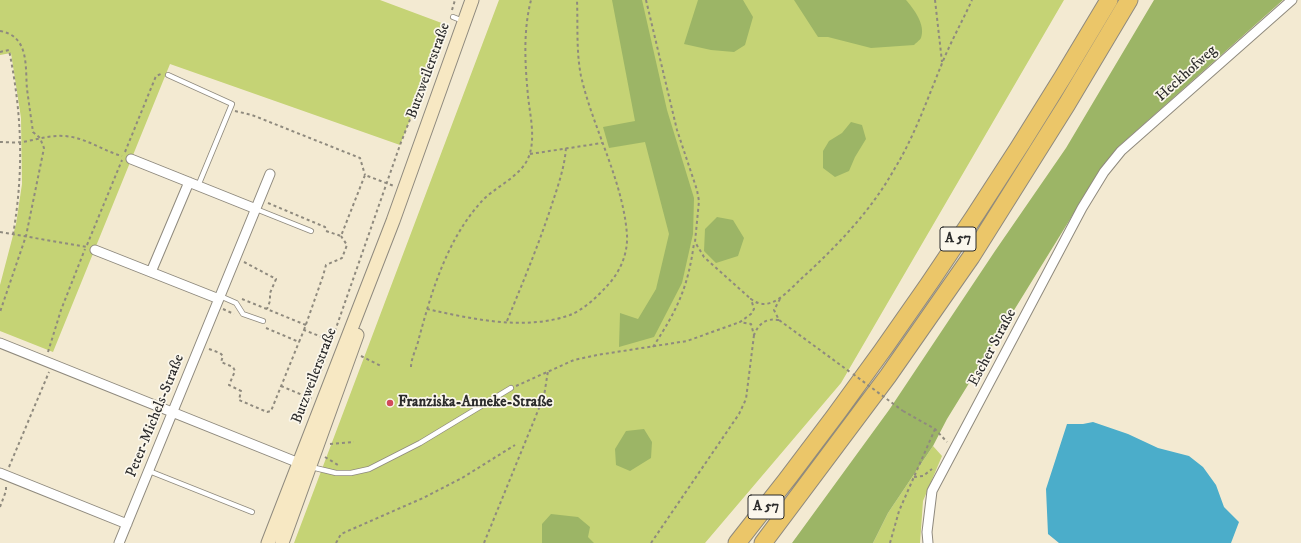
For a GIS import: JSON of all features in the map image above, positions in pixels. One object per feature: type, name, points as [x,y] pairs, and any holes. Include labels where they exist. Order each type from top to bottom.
[{"type":"highway","name":"A 57","points":[[737,543],[826,429],[891,338],[1049,102],[1109,0]]},
{"type":"highway","name":"A 57","points":[[763,543],[888,376],[972,257],[1067,104],[1129,0]]},
{"type":"main road","name":"Butzweilerstraße","points":[[282,543],[304,465],[342,346],[393,221],[404,190],[454,19],[472,0]]},
{"type":"main road","name":"Butzweilerstraße","points":[[268,543],[304,465]]},
{"type":"street","name":"Heckhofweg","points":[[1104,172],[1121,151],[1292,0]]},
{"type":"street","points":[[127,158],[256,209]]},
{"type":"street","name":"Escher Straße","points":[[928,543],[926,532],[932,491],[1079,215],[1104,172]]},
{"type":"street","name":"Peter-Michels-Straße","points":[[120,543],[270,174]]},
{"type":"street","points":[[151,272],[189,182]]},
{"type":"street","points":[[95,250],[220,298]]},
{"type":"street","points":[[0,343],[304,465]]},
{"type":"street","points":[[3,474],[127,524]]},
{"type":"lane","points":[[168,75],[232,104],[198,186]]},
{"type":"lane","points":[[256,209],[311,231]]},
{"type":"lane","points":[[220,298],[236,303],[243,314],[263,321]]},
{"type":"lane","points":[[304,465],[336,473],[351,473],[369,469],[420,443],[511,388]]},
{"type":"lane","points":[[149,471],[252,512]]},
{"type":"path","points":[[319,377],[342,346],[387,184],[400,145],[454,19],[455,0]]},
{"type":"path","points":[[411,367],[411,362],[415,354],[436,282],[453,242],[482,201],[520,169],[530,154],[532,135],[525,48],[532,0]]},
{"type":"path","points":[[427,309],[468,318],[528,323],[551,320],[572,314],[602,293],[615,278],[625,255],[627,237],[623,210],[581,75],[578,44],[577,0]]},
{"type":"path","points":[[646,0],[677,130],[697,190],[699,201],[695,242],[687,283],[678,305],[653,347]]},
{"type":"path","points":[[935,0],[942,63]]},
{"type":"path","points":[[955,448],[947,442],[936,429],[903,411],[779,320],[774,310],[782,296],[848,233],[877,197],[896,168],[942,63],[972,0]]},
{"type":"path","points":[[0,31],[6,32],[16,40],[25,54],[27,66],[27,88],[33,132],[40,138],[44,148],[26,236],[0,312]]},
{"type":"path","points":[[0,52],[9,50],[16,85],[21,142],[18,203],[13,235]]},
{"type":"path","points":[[0,507],[6,491],[3,474],[49,363],[51,339],[86,246],[127,158],[156,76],[162,74],[168,75]]},
{"type":"path","points":[[230,109],[252,115],[360,158],[366,174],[341,236]]},
{"type":"path","points":[[0,142],[21,142],[40,138],[65,136],[91,143],[98,148],[127,158]]},
{"type":"path","points":[[530,154],[566,147],[602,143]]},
{"type":"path","points":[[507,321],[538,247],[558,187],[566,156],[566,147]]},
{"type":"path","points":[[366,174],[404,190]]},
{"type":"path","points":[[200,346],[220,353],[223,356],[221,362],[233,367],[235,371],[229,385],[241,391],[239,400],[267,412],[271,411],[306,325],[324,276],[326,265],[342,258],[347,245],[341,236],[326,231],[325,227],[260,200]]},
{"type":"path","points":[[0,232],[86,246]]},
{"type":"path","points":[[695,242],[704,257],[755,303],[765,304],[782,296]]},
{"type":"path","points":[[236,258],[276,279],[270,293],[270,301],[267,309]]},
{"type":"path","points":[[220,298],[267,309],[306,325]]},
{"type":"path","points":[[220,298],[236,315]]},
{"type":"path","points":[[511,388],[574,360],[687,341],[740,322],[751,314],[754,309],[751,299]]},
{"type":"path","points":[[651,543],[739,414],[746,399],[754,335],[758,327],[764,322],[772,319],[779,320]]},
{"type":"path","points":[[740,322],[751,324],[754,335]]},
{"type":"path","points":[[264,327],[299,342]]},
{"type":"path","points":[[304,330],[342,346],[381,366]]},
{"type":"path","points":[[484,543],[544,396],[548,371]]},
{"type":"path","points":[[281,386],[312,399]]},
{"type":"path","points":[[309,406],[314,392]]},
{"type":"path","points":[[890,543],[899,511],[936,429]]},
{"type":"path","points":[[325,445],[354,442]]},
{"type":"path","points":[[336,543],[341,534],[455,481],[515,445]]},
{"type":"path","points":[[323,453],[328,460],[351,473]]},
{"type":"path","points":[[914,478],[923,476],[932,469],[948,463]]},
{"type":"green space","points":[[0,0],[380,0],[447,25],[400,145],[170,64],[53,352],[0,331],[0,285],[16,224],[22,184],[21,118],[11,53],[0,55]]},
{"type":"green space","points":[[499,0],[1064,0],[841,383],[705,543],[294,543]]},
{"type":"green space","points":[[612,0],[642,0],[667,110],[694,198],[693,234],[682,283],[654,337],[619,347],[620,313],[638,319],[656,289],[669,234],[645,142],[609,148],[603,127],[635,121]]},
{"type":"green space","points":[[698,0],[743,0],[753,17],[745,45],[734,52],[711,50],[684,44]]},
{"type":"green space","points":[[794,0],[906,0],[916,13],[921,23],[921,38],[914,45],[871,48],[828,37],[818,37]]},
{"type":"green space","points":[[1154,0],[1283,0],[1118,147],[1101,169],[947,419],[933,446],[888,513],[873,543],[792,543],[889,410],[1066,148]]},
{"type":"green space","points":[[851,122],[862,125],[866,139],[855,157],[849,171],[835,177],[823,168],[823,151],[829,141],[842,133]]},
{"type":"green space","points":[[717,217],[733,220],[744,238],[738,256],[716,263],[704,251],[705,229]]},
{"type":"green space","points":[[644,429],[652,442],[651,458],[630,471],[616,465],[615,449],[626,431]]},
{"type":"green space","points":[[933,446],[942,456],[923,501],[920,543],[873,543],[888,513]]},
{"type":"green space","points":[[551,514],[578,517],[590,527],[588,537],[594,543],[542,543],[542,524]]},
{"type":"water","points":[[1093,422],[1128,434],[1158,448],[1189,456],[1203,467],[1216,485],[1224,507],[1239,522],[1231,543],[1059,543],[1048,534],[1046,489],[1067,424],[1083,424]]},
{"type":"place","name":"Franziska-Anneke-Straße","points":[[390,403]]}]
